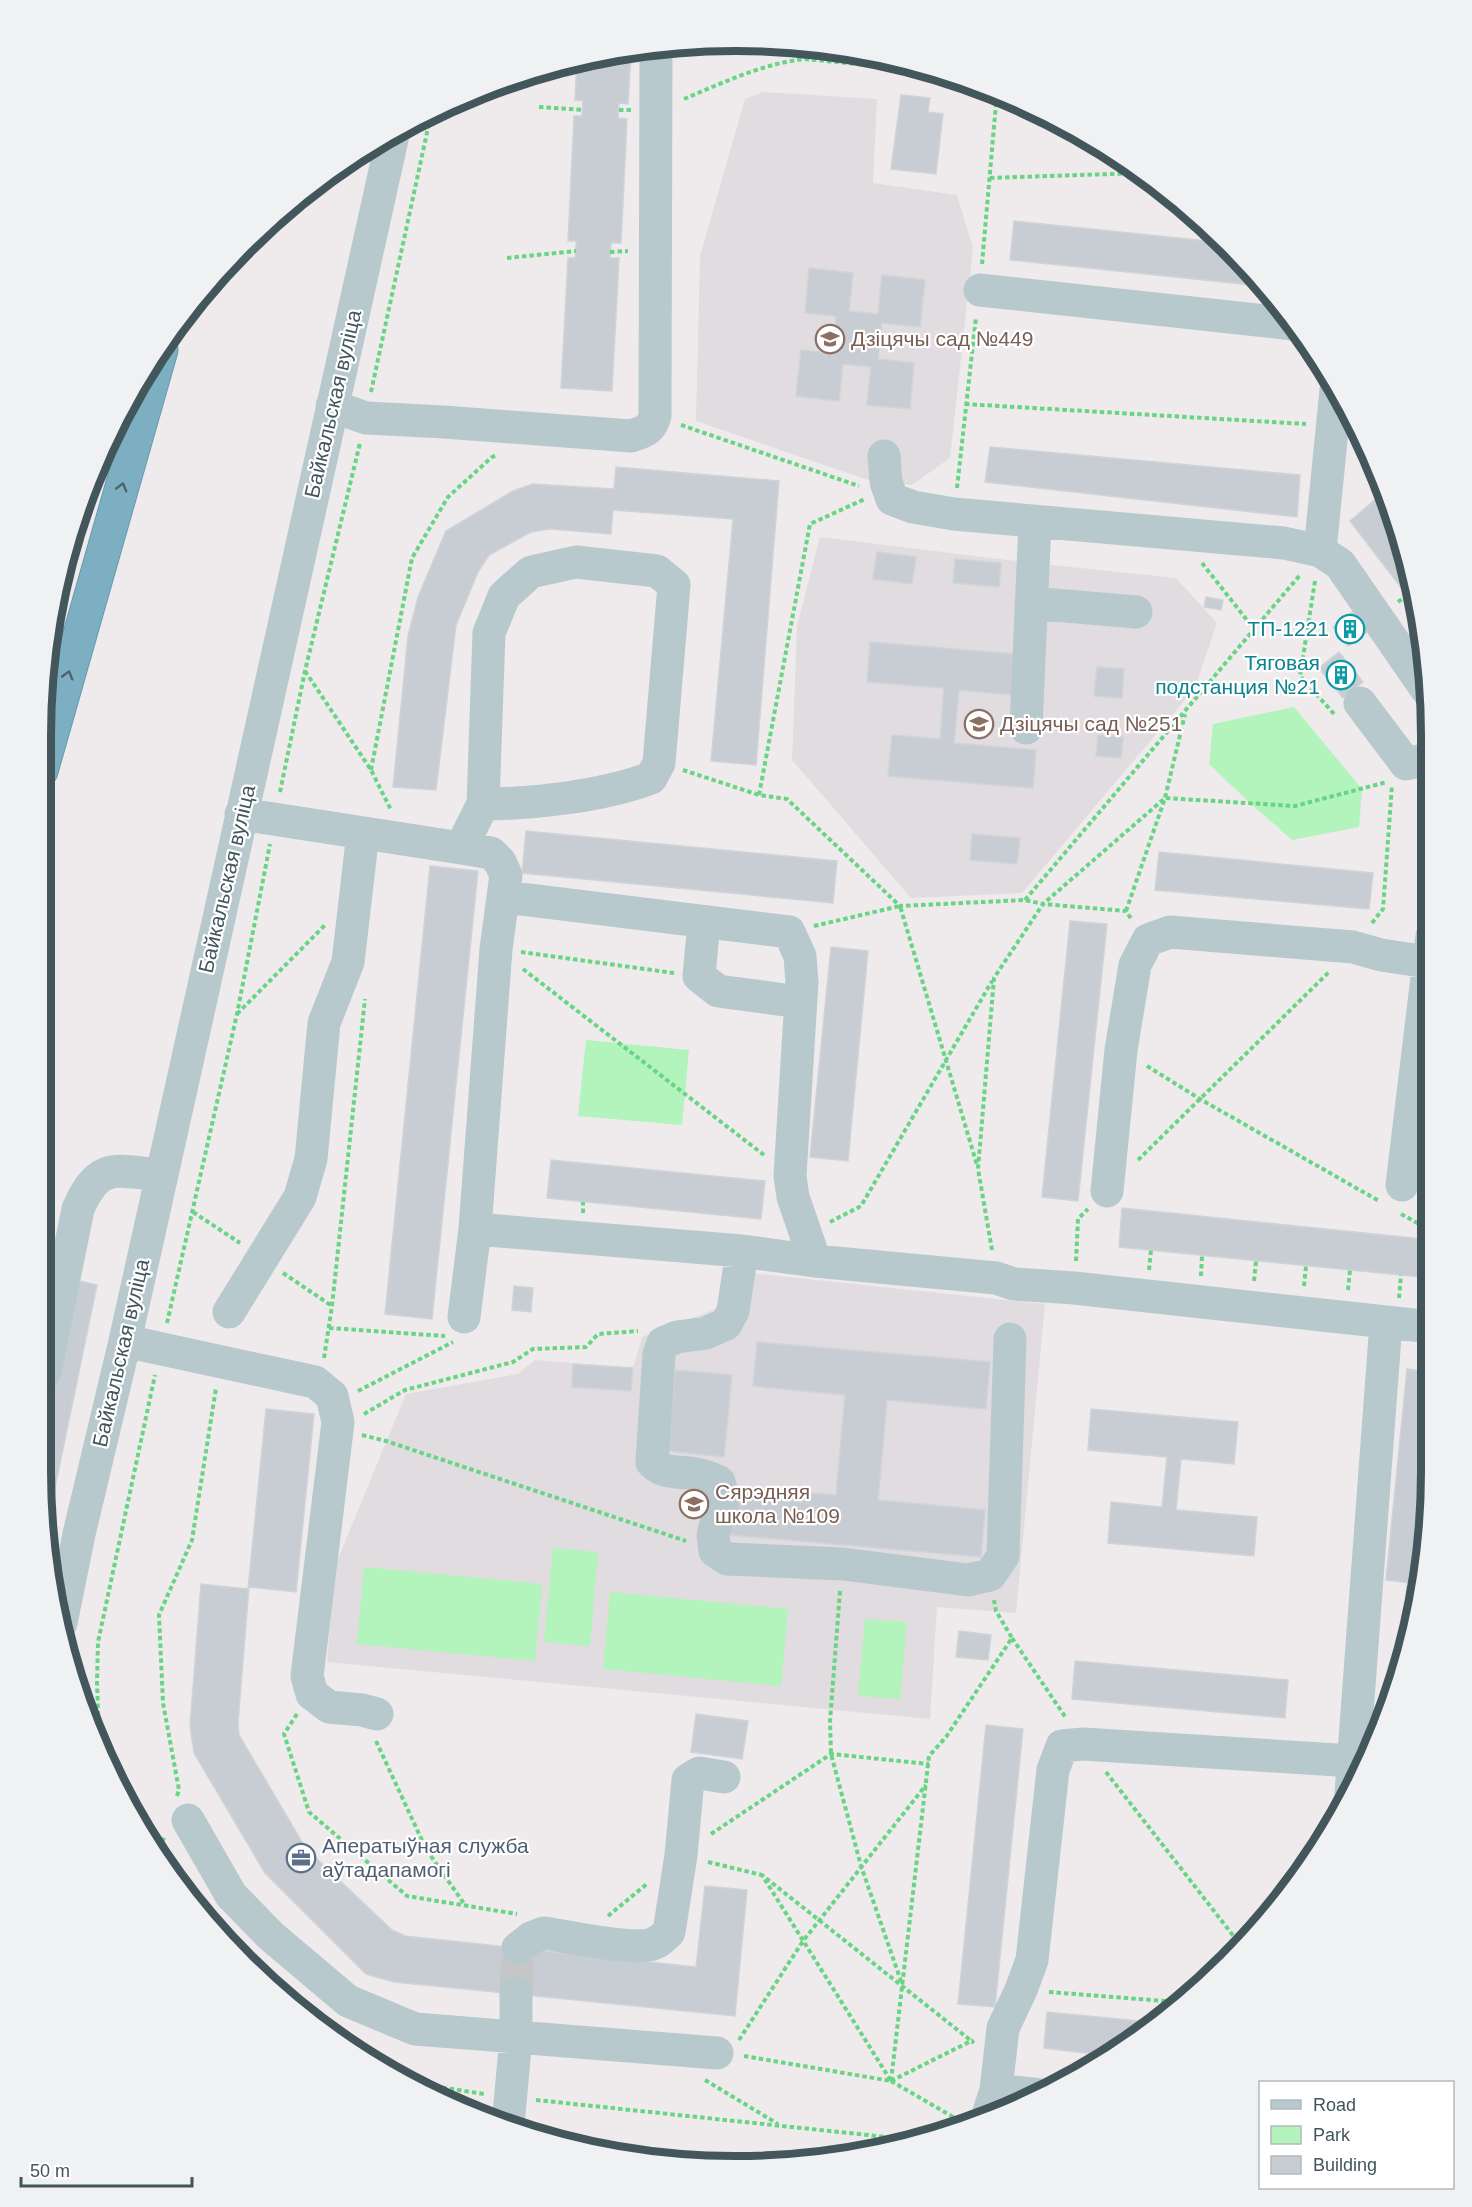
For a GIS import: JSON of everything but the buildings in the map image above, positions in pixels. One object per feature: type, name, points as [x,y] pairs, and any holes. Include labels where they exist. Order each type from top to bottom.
[{"type":"highway","points":[[51,736],[154,375]]},
{"type":"street","points":[[332,406],[366,418],[631,436],[643,433],[652,427],[655,416],[656,56]]},
{"type":"street","name":"Байкальская вуліца","points":[[64,1606],[391,145]]},
{"type":"street","points":[[980,290],[1282,323]]},
{"type":"street","points":[[1320,551],[1334,404]]},
{"type":"street","points":[[884,456],[886,496],[913,507],[1035,522],[1284,543],[1320,551],[1340,564],[1418,678]]},
{"type":"street","points":[[1026,728],[1035,522]]},
{"type":"street","points":[[461,848],[483,804],[489,633],[504,596],[531,572],[576,562],[657,571],[674,585],[659,763],[651,778],[626,787],[518,804],[483,804]]},
{"type":"street","points":[[1031,603],[1136,612]]},
{"type":"street","points":[[1350,711],[1406,764],[1421,760]]},
{"type":"street","points":[[242,814],[491,853],[500,862],[506,875],[496,949],[475,1229],[464,1317]]},
{"type":"street","points":[[229,1312],[300,1197],[311,1160],[324,1023],[348,962],[363,833]]},
{"type":"street","points":[[504,897],[789,932],[800,956],[802,983],[790,1176],[793,1197],[811,1247]]},
{"type":"street","points":[[704,922],[699,976],[718,991],[800,1002]]},
{"type":"street","points":[[1107,1191],[1121,1050],[1135,965],[1148,940],[1170,932],[1353,947],[1381,955],[1421,950]]},
{"type":"street","points":[[1394,1200],[1421,1012]]},
{"type":"street","points":[[51,1342],[78,1209],[87,1188],[99,1176],[108,1173],[120,1171],[160,1175]]},
{"type":"street","points":[[475,1229],[742,1251],[811,1247],[996,1278],[1014,1284],[1074,1288],[1421,1326]]},
{"type":"street","points":[[742,1251],[733,1311],[726,1324],[706,1333],[677,1337],[663,1343],[659,1354],[652,1462],[658,1468],[699,1474],[719,1482],[723,1497],[713,1535],[715,1551],[727,1559],[843,1564],[968,1580],[990,1575],[1003,1556],[1010,1339]]},
{"type":"street","points":[[1353,1769],[1386,1323]]},
{"type":"street","points":[[125,1341],[304,1379],[330,1406],[307,1676],[312,1694],[329,1707],[370,1712]]},
{"type":"street","points":[[992,2104],[1003,2028],[1032,1960],[1053,1770],[1062,1746],[1083,1744],[1353,1761]]},
{"type":"street","points":[[518,1948],[531,1938],[544,1933],[632,1945],[650,1945],[662,1940],[669,1932],[681,1855],[688,1780],[699,1773],[724,1777]]},
{"type":"street","points":[[176,1818],[231,1895],[272,1936],[348,2001],[415,2029],[715,2061]]},
{"type":"street","points":[[509,2111],[516,2038],[516,1993]]},
{"type":"path","points":[[805,55],[805,59]]},
{"type":"path","points":[[619,110],[656,111],[724,82],[790,61],[805,59],[880,66]]},
{"type":"path","points":[[539,107],[582,110]]},
{"type":"path","points":[[98,1721],[99,1642],[161,1348],[237,1014],[305,670],[366,418],[430,124]]},
{"type":"path","points":[[990,178],[1127,173]]},
{"type":"path","points":[[507,258],[576,251]]},
{"type":"path","points":[[965,404],[1332,426]]},
{"type":"path","points":[[655,416],[886,496]]},
{"type":"path","points":[[371,770],[412,558],[448,497],[492,457],[502,453]]},
{"type":"path","points":[[759,795],[810,524],[886,496]]},
{"type":"path","points":[[1179,534],[1254,628]]},
{"type":"path","points":[[1025,900],[1320,551]]},
{"type":"path","points":[[1320,551],[1300,676],[1350,711]]},
{"type":"path","points":[[789,932],[900,906],[1025,900],[1042,904],[1126,911],[1165,798],[1185,712]]},
{"type":"path","points":[[659,763],[759,795],[787,799],[900,906],[978,1169],[996,1278]]},
{"type":"path","points":[[1074,1288],[1078,1219],[1353,947],[1383,909],[1392,781],[1385,772]]},
{"type":"path","points":[[811,1247],[861,1206],[994,978],[1042,904],[1165,798],[1295,806],[1392,781]]},
{"type":"path","points":[[496,949],[699,976]]},
{"type":"path","points":[[496,949],[790,1176]]},
{"type":"path","points":[[978,1169],[994,978]]},
{"type":"path","points":[[330,1406],[329,1328],[366,988]]},
{"type":"path","points":[[1121,1050],[1200,1099],[1394,1200],[1421,1223]]},
{"type":"path","points":[[329,1328],[462,1338],[330,1406]]},
{"type":"path","points":[[330,1406],[405,1390],[513,1362],[533,1349],[586,1347],[598,1334],[648,1330]]},
{"type":"path","points":[[162,1846],[176,1818],[179,1790],[163,1702],[159,1615],[192,1540],[220,1361]]},
{"type":"path","points":[[330,1406],[386,1441],[715,1551]]},
{"type":"path","points":[[843,1564],[830,1720],[831,1754],[861,1866],[902,1984]]},
{"type":"path","points":[[990,1575],[996,1611],[1083,1744],[1236,1939]]},
{"type":"path","points":[[891,2081],[929,1756],[946,1737],[1012,1638]]},
{"type":"path","points":[[312,1694],[284,1734],[309,1812],[407,1896],[522,1915]]},
{"type":"path","points":[[370,1712],[426,1849],[465,1906]]},
{"type":"path","points":[[581,1939],[681,1855],[831,1754],[929,1764]]},
{"type":"path","points":[[715,2061],[803,1941],[926,1784]]},
{"type":"path","points":[[681,1855],[762,1875],[973,2040],[978,2050]]},
{"type":"path","points":[[762,1875],[891,2081]]},
{"type":"path","points":[[1021,1990],[1169,2001]]},
{"type":"path","points":[[891,2081],[973,2040],[1003,2028]]},
{"type":"path","points":[[715,2061],[891,2081],[957,2120]]},
{"type":"path","points":[[715,2061],[780,2126]]},
{"type":"path","points":[[443,2090],[509,2111],[780,2126],[893,2138]]},
{"type":"shaded area","name":"Дзіцячы сад №449","points":[[763,92],[877,99],[873,183],[957,195],[973,248],[950,458],[912,485],[868,480],[696,421],[700,256],[745,99]]},
{"type":"shaded area","name":"Дзіцячы сад №251","points":[[820,537],[1176,578],[1217,623],[1195,688],[1022,893],[911,898],[792,760],[797,626]]},
{"type":"shaded area","name":"Сярэдняя школа №109","points":[[740,1272],[1045,1304],[1016,1613],[937,1607],[930,1719],[327,1662],[335,1566],[406,1394],[518,1374],[535,1360],[633,1368],[642,1337],[719,1308]]},
{"type":"green space","points":[[1294,707],[1362,789],[1359,827],[1292,840],[1209,764],[1213,724]]},
{"type":"green space","points":[[586,1040],[689,1050],[682,1125],[578,1116]]},
{"type":"green space","points":[[553,1548],[598,1552],[590,1646],[544,1642]]},
{"type":"green space","points":[[364,1567],[542,1584],[535,1661],[357,1644]]},
{"type":"green space","points":[[610,1592],[788,1609],[781,1686],[603,1669]]},
{"type":"green space","points":[[865,1619],[907,1622],[900,1699],[858,1696]]},
{"type":"tunnel","points":[[516,1993],[518,1948]]},
{"type":"place","name":"Дзіцячы сад №449","points":[[830,339]]},
{"type":"place","name":"ТП-1221","points":[[1350,629]]},
{"type":"place","name":"Тяговая подстанция №21","points":[[1341,675]]},
{"type":"place","name":"Дзіцячы сад №251","points":[[979,724]]},
{"type":"place","name":"Сярэдняя школа №109","points":[[694,1504]]},
{"type":"place","name":"Аператыўная служба аўтадапамогі","points":[[301,1858]]}]
